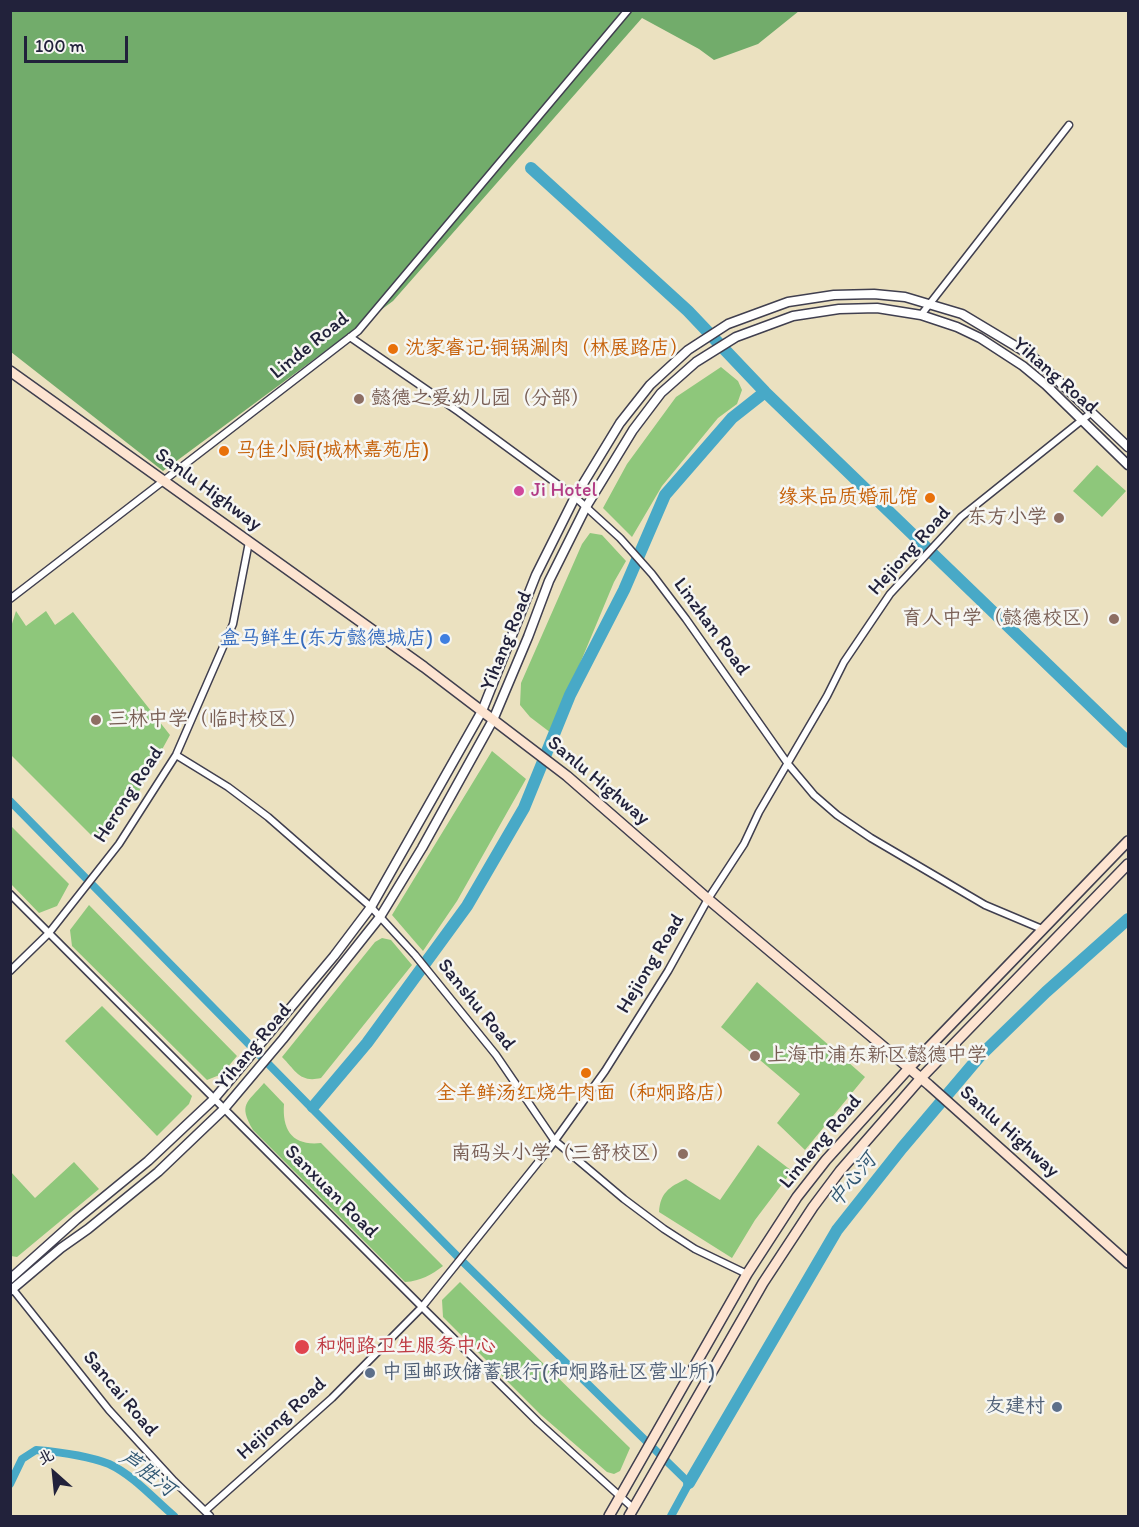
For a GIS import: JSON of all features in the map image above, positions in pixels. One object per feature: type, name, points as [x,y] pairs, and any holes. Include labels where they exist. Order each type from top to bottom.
[{"type":"main road","name":"Sanlu Highway","points":[[10,371],[333,601],[572,780],[708,899],[955,1107],[1128,1263]]},
{"type":"main road","name":"Linheng Road","points":[[609,1516],[747,1274],[797,1197],[826,1160],[909,1068],[1128,841]]},
{"type":"main road","name":"Linheng Road","points":[[631,1512],[763,1283],[813,1207],[861,1146],[925,1082],[1128,864]]},
{"type":"street","name":"Linde Road","points":[[10,599],[358,331],[628,10]]},
{"type":"street","points":[[921,315],[1069,125]]},
{"type":"street","name":"Yihang Road","points":[[10,1279],[76,1220],[148,1161],[214,1099],[334,956],[371,907],[482,711],[536,576],[575,497],[620,423],[650,385],[688,350],[728,324],[788,302],[834,295],[874,294],[905,297],[962,314],[1032,356],[1128,447]]},
{"type":"street","name":"Yihang Road","points":[[11,1289],[158,1172],[224,1109],[284,1039],[380,917],[422,848],[493,720],[549,581],[586,507],[639,422],[661,393],[696,362],[736,337],[793,316],[839,309],[877,308],[921,315],[957,327],[1002,351],[1046,385],[1128,465]]},
{"type":"street","name":"Linzhan Road","points":[[350,337],[459,412],[575,497],[620,538],[652,574],[788,764],[814,795],[837,815],[871,838],[985,905],[1042,930]]},
{"type":"street","name":"Hejiong Road","points":[[208,1514],[332,1398],[422,1307],[554,1140],[605,1071],[668,971],[708,899],[744,844],[759,812],[844,662],[890,594],[961,517],[1092,412]]},
{"type":"street","name":"Herong Road","points":[[10,971],[49,933],[119,844],[177,754],[233,624],[249,542]]},
{"type":"street","name":"Sanshu Road","points":[[177,754],[228,787],[268,817],[371,907],[415,955],[500,1060],[554,1140],[624,1199],[664,1229],[695,1249],[747,1274]]},
{"type":"street","name":"Sanxuan Road","points":[[10,894],[538,1422],[620,1497],[631,1512]]},
{"type":"street","name":"Sancai Road","points":[[11,1289],[109,1410],[174,1481],[208,1514]]},
{"type":"green space","points":[[10,11],[799,11],[758,44],[714,60],[699,49],[642,18],[393,301],[163,471],[11,352]]},
{"type":"green space","points":[[721,367],[738,381],[742,390],[737,404],[718,418],[662,486],[632,537],[603,508],[627,464],[676,397]]},
{"type":"green space","points":[[1097,465],[1126,491],[1102,517],[1073,491]]},
{"type":"green space","points":[[590,533],[602,535],[626,561],[614,582],[551,733],[530,717],[520,705],[521,683],[582,544]]},
{"type":"green space","points":[[16,611],[26,626],[46,611],[55,625],[73,612],[170,735],[136,797],[118,819],[94,838],[11,755],[10,630]]},
{"type":"green space","points":[[492,751],[526,779],[457,901],[423,951],[392,915]]},
{"type":"green space","points":[[10,825],[69,884],[57,906],[39,913],[11,884]]},
{"type":"green space","points":[[89,905],[237,1056],[222,1074],[207,1080],[72,946],[70,930]]},
{"type":"green space","points":[[382,938],[391,940],[412,965],[321,1078],[308,1079],[299,1075],[282,1057],[375,942]]},
{"type":"green space","points":[[757,982],[865,1077],[805,1150],[777,1123],[800,1094],[721,1027]]},
{"type":"green space","points":[[102,1006],[192,1096],[189,1104],[157,1136],[65,1041]]},
{"type":"green space","points":[[264,1083],[284,1104],[285,1122],[291,1135],[303,1142],[321,1143],[443,1266],[425,1277],[405,1282],[253,1130],[246,1114],[246,1104]]},
{"type":"green space","points":[[758,1145],[792,1171],[755,1220],[732,1258],[659,1212],[661,1200],[666,1191],[686,1179],[720,1200]]},
{"type":"green space","points":[[74,1162],[99,1189],[17,1257],[11,1256],[11,1172],[35,1198]]},
{"type":"green space","points":[[460,1282],[630,1448],[620,1471],[614,1474],[607,1472],[541,1415],[443,1317],[442,1300]]},
{"type":"waterway","points":[[531,168],[688,311],[765,392],[1128,742]]},
{"type":"waterway","points":[[313,1107],[367,1043],[467,906],[524,808],[570,695],[624,590],[665,495],[732,418],[765,392]]},
{"type":"waterway","points":[[10,801],[461,1260],[689,1483],[671,1516]]},
{"type":"waterway","name":"中心河","points":[[689,1483],[837,1230],[902,1148],[980,1056],[1046,992],[1128,919]]},
{"type":"waterway","name":"芦胜河","points":[[10,1484],[22,1459],[36,1450],[82,1456],[118,1469],[174,1516]]},
{"type":"place","name":"沈家睿记·铜锅涮肉（林展路店）","points":[[393,349]]},
{"type":"place","name":"懿德之爱幼儿园（分部）","points":[[359,399]]},
{"type":"place","name":"马佳小厨(城林嘉苑店)","points":[[224,451]]},
{"type":"place","name":"Ji Hotel","points":[[519,491]]},
{"type":"place","name":"缘来品质婚礼馆","points":[[930,498]]},
{"type":"place","name":"东方小学","points":[[1059,518]]},
{"type":"place","name":"育人中学（懿德校区）","points":[[1114,619]]},
{"type":"place","name":"盒马鲜生(东方懿德城店)","points":[[445,639]]},
{"type":"place","name":"三林中学（临时校区）","points":[[96,720]]},
{"type":"place","name":"上海市浦东新区懿德中学","points":[[755,1056]]},
{"type":"place","name":"全羊鲜汤红烧牛肉面（和炯路店）","points":[[586,1073]]},
{"type":"place","name":"南码头小学（三舒校区）","points":[[683,1154]]},
{"type":"place","name":"和炯路卫生服务中心","points":[[302,1347]]},
{"type":"place","name":"中国邮政储蓄银行(和炯路社区营业所)","points":[[370,1373]]},
{"type":"place","name":"友建村","points":[[1057,1407]]}]
